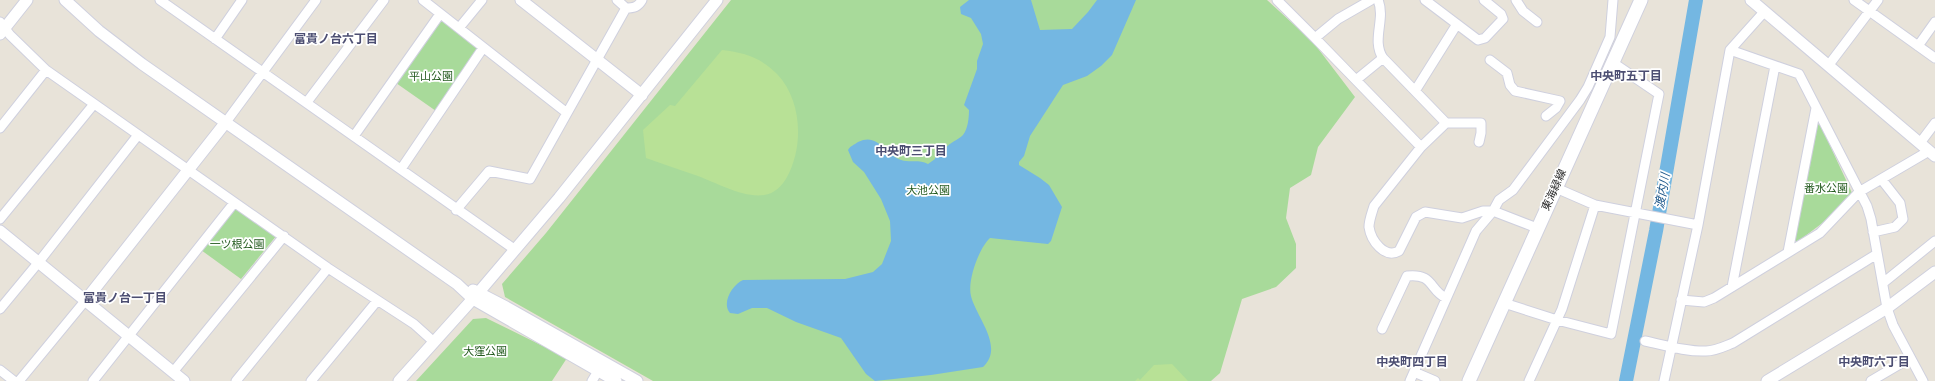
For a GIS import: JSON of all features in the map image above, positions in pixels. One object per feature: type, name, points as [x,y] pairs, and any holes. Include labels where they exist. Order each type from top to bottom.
[{"type":"main road","name":"東海緑線","points":[[1469,381],[1641,0]]},
{"type":"street","points":[[27,0],[2,28],[46,70],[328,268],[414,324],[434,342]]},
{"type":"street","points":[[65,0],[99,31],[142,64],[457,284],[616,381]]},
{"type":"street","points":[[215,39],[242,0]]},
{"type":"street","points":[[19,381],[85,301],[226,122],[316,0]]},
{"type":"street","points":[[307,102],[384,0]]},
{"type":"street","points":[[423,0],[567,113]]},
{"type":"street","points":[[459,28],[482,0]]},
{"type":"street","points":[[521,0],[642,95]]},
{"type":"street","points":[[618,0],[626,8],[633,8],[639,5],[642,0]]},
{"type":"street","points":[[399,381],[476,296],[514,249],[559,198],[717,0]]},
{"type":"street","points":[[1277,0],[1316,38],[1421,147]]},
{"type":"street","points":[[1316,38],[1338,19],[1371,0]]},
{"type":"street","points":[[1378,0],[1380,11],[1377,44],[1382,58],[1446,123]]},
{"type":"street","points":[[1425,0],[1478,40],[1485,38],[1503,19],[1500,14],[1484,0]]},
{"type":"street","points":[[1516,0],[1523,10],[1537,22]]},
{"type":"street","points":[[1410,381],[1476,231],[1493,211],[1499,200],[1513,190],[1576,106],[1588,87],[1610,37],[1613,0]]},
{"type":"street","points":[[1681,300],[1704,302],[1714,298],[1820,233],[1859,192],[1932,154],[1764,12],[1752,0]]},
{"type":"street","points":[[1854,0],[1935,58]]},
{"type":"street","points":[[1828,66],[1878,0]]},
{"type":"street","points":[[166,2],[215,39],[307,102],[456,210],[514,249]]},
{"type":"street","points":[[456,210],[489,171],[530,179],[626,8]]},
{"type":"street","points":[[1664,381],[1698,225],[1730,50],[1764,12]]},
{"type":"street","points":[[354,136],[440,14]]},
{"type":"street","points":[[1918,46],[1935,22]]},
{"type":"street","points":[[1415,91],[1456,24]]},
{"type":"street","points":[[401,169],[483,48]]},
{"type":"street","points":[[1730,50],[1800,74],[1803,79],[1816,108],[1866,206],[1873,232],[1887,308],[1893,325],[1923,381]]},
{"type":"street","points":[[1356,80],[1382,58]]},
{"type":"street","points":[[1490,60],[1507,73],[1510,85],[1515,91],[1576,106]]},
{"type":"street","points":[[1504,303],[1557,320],[1611,334],[1638,214],[1659,94],[1612,62]]},
{"type":"street","points":[[1732,287],[1775,66]]},
{"type":"street","points":[[0,128],[46,70]]},
{"type":"street","points":[[1546,116],[1556,108],[1560,101]]},
{"type":"street","points":[[0,219],[94,104]]},
{"type":"street","points":[[1788,252],[1816,108]]},
{"type":"street","points":[[1479,142],[1481,133],[1480,123],[1446,123],[1421,147],[1374,206],[1370,217],[1369,228],[1374,242],[1384,251],[1395,254],[1400,251],[1416,217],[1425,212],[1462,218],[1483,211],[1493,211],[1537,228]]},
{"type":"street","points":[[1920,143],[1935,123]]},
{"type":"street","points":[[0,309],[138,135]]},
{"type":"street","points":[[1873,232],[1895,227],[1903,219],[1900,204],[1882,180]]},
{"type":"street","points":[[1556,188],[1595,205],[1698,225]]},
{"type":"street","points":[[93,381],[234,202]]},
{"type":"street","points":[[1529,381],[1562,309],[1595,205]]},
{"type":"street","points":[[0,231],[177,377],[284,236]]},
{"type":"street","points":[[1883,283],[1935,241]]},
{"type":"street","points":[[1645,341],[1671,347],[1707,352],[1733,343],[1877,254]]},
{"type":"street","points":[[236,381],[328,268]]},
{"type":"street","points":[[1767,381],[1887,308],[1935,272]]},
{"type":"street","points":[[1382,329],[1407,276],[1414,275],[1432,282],[1438,294],[1446,298]]},
{"type":"street","points":[[476,296],[637,381]]},
{"type":"street","points":[[311,381],[377,301]]},
{"type":"street","points":[[1871,381],[1910,358]]},
{"type":"street","points":[[0,370],[14,381]]},
{"type":"street","points":[[592,381],[598,371]]},
{"type":"street","points":[[1414,372],[1435,381]]},
{"type":"green space","name":"大池公園","points":[[731,0],[1267,0],[1313,42],[1355,97],[1318,147],[1311,175],[1290,188],[1286,218],[1296,244],[1296,268],[1276,287],[1242,299],[1220,373],[1211,381],[653,381],[505,297],[502,284],[546,233]]},
{"type":"green space","name":"平山公園","points":[[444,20],[477,47],[477,52],[436,111],[396,83],[440,21]]},
{"type":"green space","points":[[722,50],[745,54],[771,68],[785,85],[792,97],[798,124],[796,151],[792,165],[785,180],[778,189],[768,194],[756,195],[739,192],[646,158],[643,130],[670,105],[675,106]]},
{"type":"green space","name":"番水公園","points":[[1820,124],[1852,193],[1825,221],[1796,243],[1793,241],[1816,125]]},
{"type":"green space","name":"一ツ根公園","points":[[234,208],[277,235],[241,279],[201,250]]},
{"type":"green space","name":"大窪公園","points":[[486,318],[567,358],[552,381],[416,381],[473,319]]},
{"type":"green space","points":[[1172,364],[1188,381],[1135,381],[1138,378],[1140,380],[1154,365]]},
{"type":"water","points":[[969,0],[1031,0],[1040,30],[1072,29],[1097,0],[1136,0],[1112,55],[1101,66],[1087,76],[1063,85],[1030,136],[1024,156],[1019,162],[1019,165],[1049,185],[1062,207],[1051,241],[1048,244],[990,238],[978,257],[972,274],[970,290],[974,304],[990,341],[991,350],[989,359],[983,367],[931,375],[875,381],[866,374],[841,338],[796,322],[767,308],[752,308],[738,314],[730,313],[727,304],[729,294],[735,285],[743,280],[845,279],[873,272],[882,264],[891,241],[890,221],[881,199],[864,172],[853,162],[848,150],[858,142],[871,140],[881,145],[901,160],[928,164],[935,159],[937,150],[945,149],[963,135],[967,126],[969,113],[969,110],[964,105],[977,69],[977,61],[983,44],[981,34],[971,18],[961,14],[960,7]]},
{"type":"waterway","name":"渡内川","points":[[1626,381],[1656,231],[1696,0]]},
{"type":"district","name":"富貴ノ台六丁目","points":[[336,39]]},
{"type":"district","name":"中央町五丁目","points":[[1626,76]]},
{"type":"district","name":"中央町三丁目","points":[[911,151]]},
{"type":"district","name":"富貴ノ台一丁目","points":[[125,298]]},
{"type":"district","name":"中央町四丁目","points":[[1412,362]]},
{"type":"district","name":"中央町六丁目","points":[[1874,362]]}]
